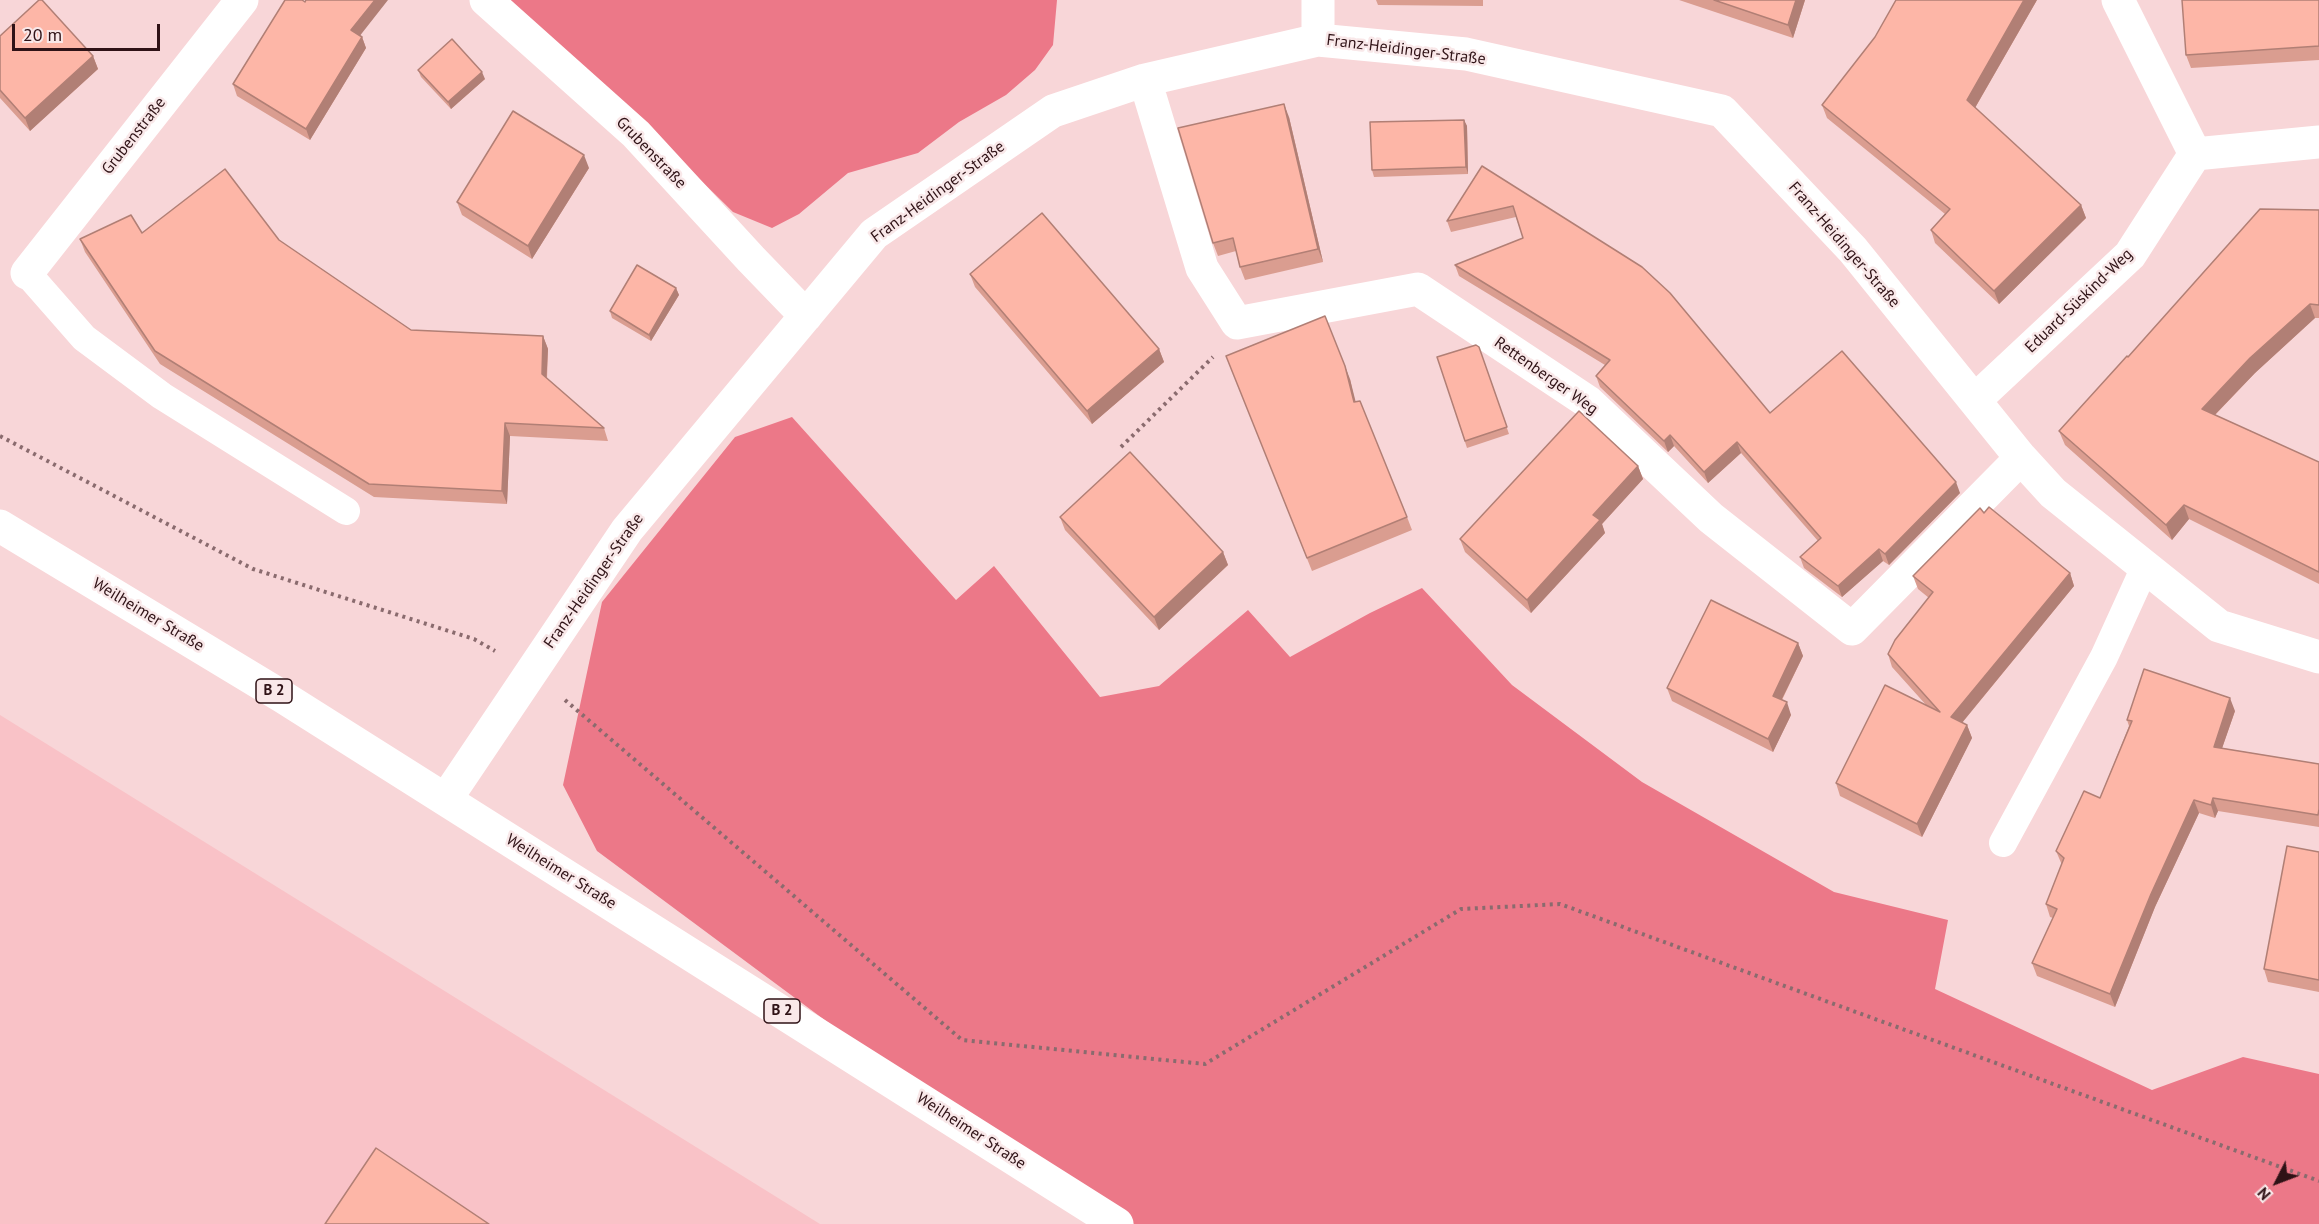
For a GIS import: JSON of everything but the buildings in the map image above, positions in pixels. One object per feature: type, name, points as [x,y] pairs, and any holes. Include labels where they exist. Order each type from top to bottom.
[{"type":"street","name":"Grubenstraße","points":[[27,273],[242,0]]},
{"type":"street","name":"Grubenstraße","points":[[486,0],[636,134],[806,316]]},
{"type":"street","points":[[1318,0],[1318,39]]},
{"type":"street","points":[[2118,0],[2195,154],[2319,142]]},
{"type":"street","name":"Franz-Heidinger-Straße","points":[[446,799],[627,530],[874,234],[1053,111],[1145,80],[1318,39],[1466,54],[1722,111],[1853,250],[2021,458],[2053,493],[2218,626],[2319,657]]},
{"type":"street","points":[[1145,80],[1202,268],[1237,323]]},
{"type":"street","name":"Eduard-Süskind-Weg","points":[[1975,400],[2130,255],[2195,154]]},
{"type":"street","name":"Rettenberger Weg","points":[[1237,323],[1418,289],[1588,402],[1711,518],[1852,628],[2021,458]]},
{"type":"street","name":"Weilheimer Straße","points":[[0,526],[284,697],[1117,1224]]},
{"type":"lane","points":[[27,273],[84,338],[101,351],[162,396],[346,511]]},
{"type":"lane","points":[[2003,843],[2104,657],[2145,567]]},
{"type":"path","points":[[1121,447],[1217,352],[1237,323]]},
{"type":"path","points":[[0,436],[253,569],[474,639],[532,672],[962,1040],[1205,1064],[1461,909],[1560,904],[2319,1181]]},
{"type":"shaded area","points":[[499,0],[1057,0],[1053,45],[1035,70],[1006,95],[959,122],[918,153],[848,173],[799,214],[772,228],[733,212],[671,151]]},
{"type":"shaded area","points":[[792,417],[956,600],[994,566],[1100,697],[1159,686],[1248,610],[1290,657],[1370,613],[1422,588],[1512,685],[1642,782],[1834,892],[1948,920],[1935,989],[2152,1090],[2243,1057],[2319,1074],[2319,1224],[1134,1224],[950,1113],[597,851],[563,785],[602,602],[735,437]]},
{"type":"shaded area","points":[[0,715],[820,1224],[0,1224]]}]
